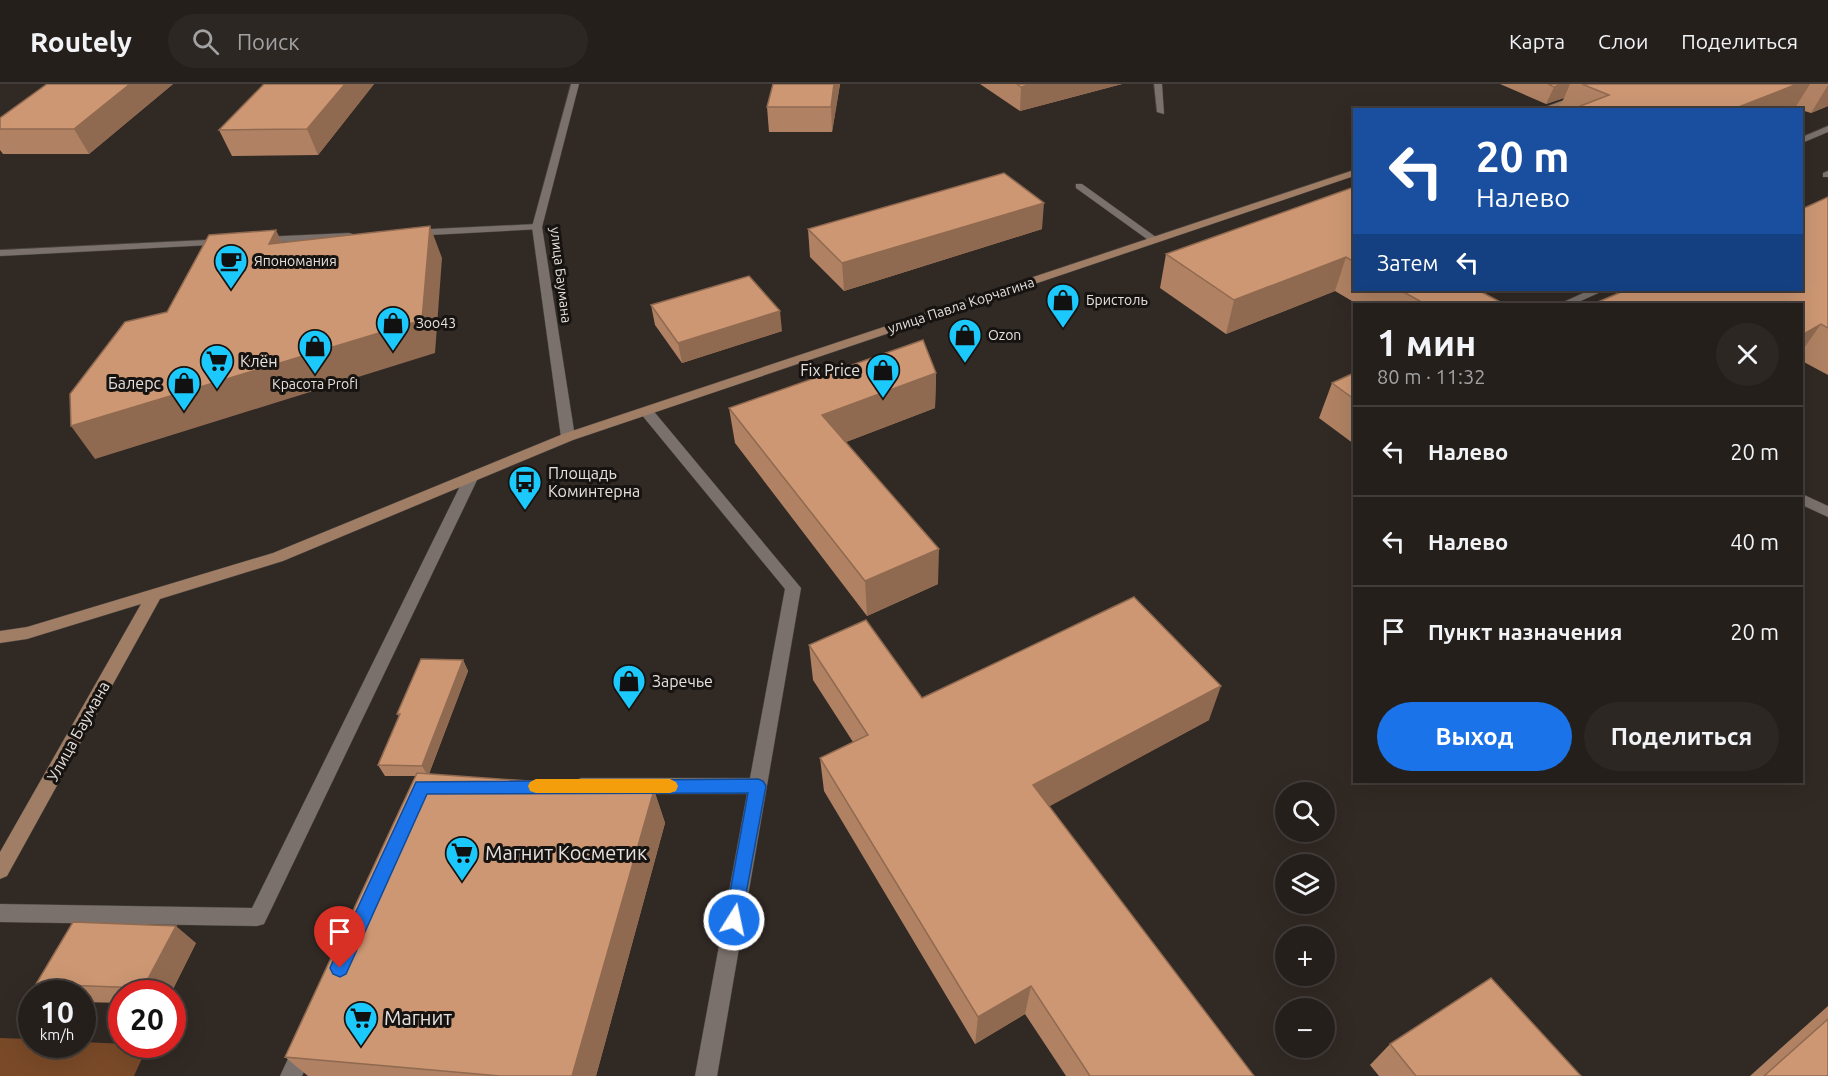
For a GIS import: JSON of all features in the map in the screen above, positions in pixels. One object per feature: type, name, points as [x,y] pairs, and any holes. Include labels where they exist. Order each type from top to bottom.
[{"type":"main road","points":[[1546,108],[1616,84]]},
{"type":"main road","name":"улица Павла Корчагина","points":[[155,593],[278,557],[568,437],[1353,173]]},
{"type":"main road","points":[[0,637],[27,633],[155,593]]},
{"type":"main road","name":"Улица Баумана","points":[[0,870],[155,593]]},
{"type":"street","name":"улица Баумана","points":[[568,437],[537,227],[575,84]]},
{"type":"street","points":[[1158,84],[1161,112]]},
{"type":"street","points":[[1803,140],[1828,129]]},
{"type":"street","points":[[1079,186],[1155,240]]},
{"type":"street","points":[[394,234],[537,227]]},
{"type":"street","points":[[251,241],[358,236]]},
{"type":"street","points":[[0,253],[239,241]]},
{"type":"street","points":[[1567,303],[1597,291]]},
{"type":"street","points":[[646,411],[793,588],[706,1076]]},
{"type":"street","points":[[0,913],[257,917],[472,476]]},
{"type":"street","points":[[1803,500],[1828,512]]},
{"type":"street","points":[[566,786],[758,786]]},
{"type":"street","points":[[291,1076],[310,1033]]},
{"type":"shaded area","points":[[0,1038],[18,1039],[18,1058],[96,1058],[96,1043],[108,1043],[108,1058],[142,1058],[134,1076],[0,1076]]},
{"type":"building","points":[[47,84],[130,84],[74,129],[0,129],[0,118]]},
{"type":"building","points":[[264,84],[345,84],[307,129],[219,130]]},
{"type":"building","points":[[773,84],[834,84],[831,107],[767,107]]},
{"type":"building","points":[[1582,84],[1797,84],[1736,108],[1575,108],[1609,95]]},
{"type":"building","points":[[1004,173],[1044,203],[842,263],[808,229]]},
{"type":"building","points":[[1353,187],[1353,261],[1346,257],[1234,300],[1166,254]]},
{"type":"building","points":[[1828,197],[1828,328],[1821,324],[1803,334],[1803,303],[1595,303],[1624,291],[1803,291],[1803,209]]},
{"type":"building","points":[[430,226],[422,320],[71,426],[70,394],[125,322],[167,312],[209,235],[276,230],[269,244]]},
{"type":"building","points":[[749,276],[780,311],[678,343],[651,305]]},
{"type":"building","points":[[1402,291],[1480,291],[1502,303],[1423,303]]},
{"type":"building","points":[[923,340],[936,373],[822,415],[939,549],[865,581],[729,408]]},
{"type":"building","points":[[1353,373],[1353,398],[1332,383]]},
{"type":"building","points":[[1134,597],[1221,686],[1033,785],[1254,1076],[1090,1076],[1031,986],[978,1017],[820,758],[868,735],[809,645],[866,620],[922,698]]},
{"type":"building","points":[[421,659],[463,660],[422,766],[378,765],[400,714],[397,714]]},
{"type":"building","points":[[417,773],[654,790],[572,1076],[500,1076],[285,1057]]},
{"type":"building","points":[[73,922],[176,926],[147,980],[108,980],[108,987],[96,986],[96,980],[38,980]]},
{"type":"building","points":[[1491,978],[1581,1076],[1416,1076],[1390,1044]]},
{"type":"building","points":[[1828,1019],[1828,1076],[1764,1076]]},
{"type":"slow traffic","points":[[536,786],[670,786]]},
{"type":"place","name":"Япономания","points":[[231,290]]},
{"type":"place","name":"Бристоль","points":[[1063,329]]},
{"type":"place","name":"Зоо43","points":[[393,352]]},
{"type":"place","name":"Ozon","points":[[965,364]]},
{"type":"place","name":"Красота Profi","points":[[315,375]]},
{"type":"place","name":"Клён","points":[[217,390]]},
{"type":"place","name":"Fix Price","points":[[883,399]]},
{"type":"place","name":"Балерс","points":[[184,412]]},
{"type":"place","name":"Площадь Коминтерна","points":[[525,511]]},
{"type":"place","name":"Заречье","points":[[629,710]]},
{"type":"place","name":"Магнит Косметик","points":[[462,882]]},
{"type":"place","name":"Магнит","points":[[361,1047]]},
{"type":"route","points":[[340,968],[422,787],[758,786],[734,920]]}]
